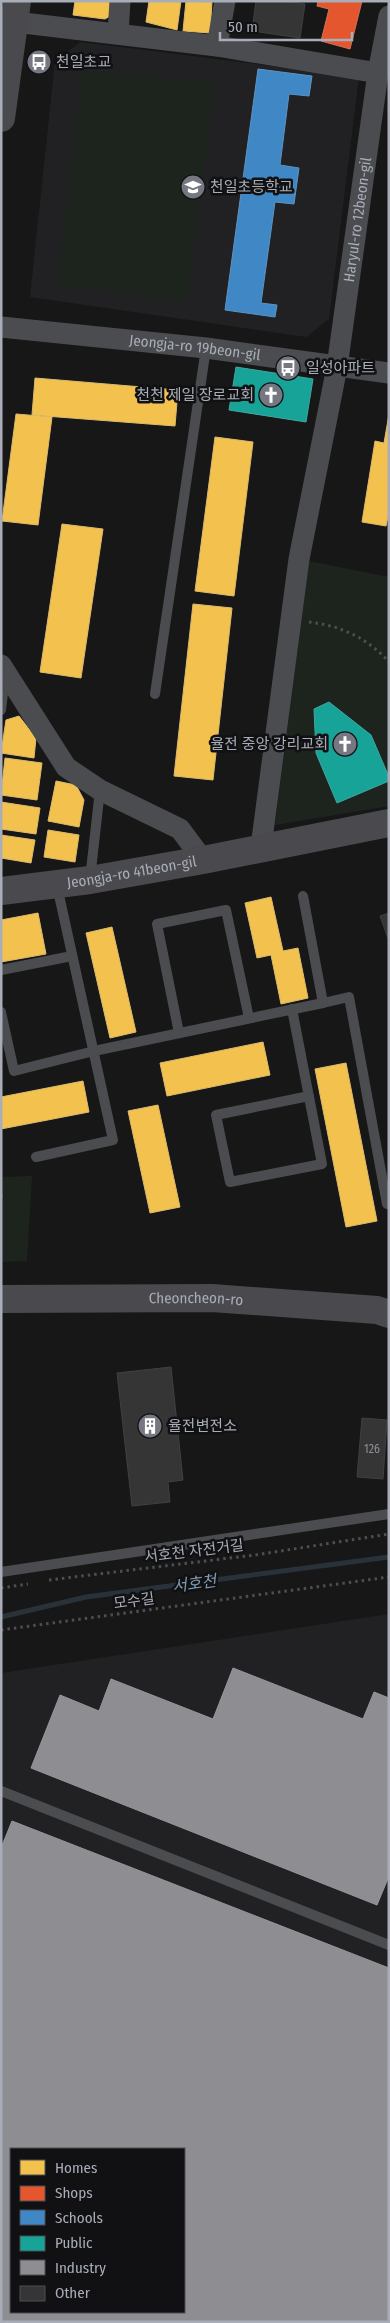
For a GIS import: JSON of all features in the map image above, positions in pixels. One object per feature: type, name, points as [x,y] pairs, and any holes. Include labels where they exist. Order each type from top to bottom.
[{"type":"street","points":[[118,33],[120,1]]},
{"type":"street","points":[[217,46],[225,1]]},
{"type":"street","points":[[1,118],[16,12],[118,33],[217,46],[378,73]]},
{"type":"street","name":"Haryul-ro 12beon-gil","points":[[261,847],[299,559],[337,366],[378,73],[389,16]]},
{"type":"street","name":"Jeongja-ro 19beon-gil","points":[[1,327],[206,348],[389,373]]},
{"type":"street","points":[[4,669],[66,767],[100,790],[180,829],[203,860]]},
{"type":"street","name":"Jeongja-ro 41beon-gil","points":[[1,891],[56,882],[90,880],[203,860],[389,823]]},
{"type":"street","name":"Cheoncheon-ro","points":[[1,1299],[212,1298],[377,1310],[389,1314]]},
{"type":"lane","points":[[155,694],[206,348]]},
{"type":"lane","points":[[1,710],[4,669]]},
{"type":"lane","points":[[90,880],[100,790]]},
{"type":"lane","points":[[36,1157],[113,1140],[56,882]]},
{"type":"lane","points":[[304,896],[323,1003]]},
{"type":"lane","points":[[179,1033],[157,924],[174,920],[226,910],[249,1018]]},
{"type":"lane","points":[[1,970],[72,956]]},
{"type":"lane","points":[[1,1012],[14,1071],[94,1051],[349,998],[387,1204]]},
{"type":"lane","points":[[292,1010],[309,1096],[322,1164],[230,1182],[216,1115],[309,1096]]},
{"type":"lane","points":[[1,1572],[389,1514]]},
{"type":"lane","points":[[1,1791],[389,1945]]},
{"type":"path","points":[[291,620],[330,625],[354,634],[378,650],[389,662]]},
{"type":"path","name":"서호천 자전거길","points":[[43,1581],[255,1554],[389,1534]]},
{"type":"path","name":"모수길","points":[[1,1630],[389,1577]]},
{"type":"path","points":[[1,1588],[38,1582]]},
{"type":"shaded area","name":"천일초등학교","points":[[80,42],[359,77],[329,319],[306,337],[30,297],[55,61]]},
{"type":"shaded area","points":[[83,70],[215,83],[187,302],[57,284]]},
{"type":"shaded area","points":[[309,561],[389,577],[389,806],[275,825]]},
{"type":"shaded area","points":[[32,1176],[27,1261],[1,1262],[1,1177]]},
{"type":"shaded area","points":[[389,1614],[389,2322],[1,2322],[1,1673]]},
{"type":"building: Homes","points":[[75,1],[114,1],[115,13],[105,19],[73,15]]},
{"type":"building: Homes","points":[[149,1],[181,1],[177,30],[146,22]]},
{"type":"building: Homes","points":[[186,1],[212,2],[210,33],[183,31]]},
{"type":"building: Homes","points":[[35,378],[178,390],[175,426],[32,415]]},
{"type":"building: Homes","points":[[16,414],[52,417],[38,525],[2,521]]},
{"type":"building: Homes","points":[[389,414],[389,512],[386,526],[362,522],[375,441],[384,443]]},
{"type":"building: Homes","points":[[215,437],[253,442],[234,596],[195,591]]},
{"type":"building: Homes","points":[[62,524],[103,529],[81,678],[40,672]]},
{"type":"building: Homes","points":[[193,604],[232,608],[213,780],[174,776]]},
{"type":"building: Homes","points":[[19,716],[36,738],[34,758],[1,753],[6,720]]},
{"type":"building: Homes","points":[[5,758],[42,763],[37,800],[1,795]]},
{"type":"building: Homes","points":[[56,781],[76,785],[84,800],[79,827],[48,821]]},
{"type":"building: Homes","points":[[1,802],[40,808],[36,834],[1,829]]},
{"type":"building: Homes","points":[[48,830],[79,835],[75,862],[44,857]]},
{"type":"building: Homes","points":[[1,835],[35,840],[31,863],[1,858]]},
{"type":"building: Homes","points":[[271,897],[283,951],[298,948],[308,998],[281,1004],[271,955],[257,958],[245,903]]},
{"type":"building: Homes","points":[[38,913],[46,954],[1,962],[1,920]]},
{"type":"building: Homes","points":[[112,927],[136,1032],[110,1038],[86,933]]},
{"type":"building: Homes","points":[[263,1042],[270,1075],[167,1096],[160,1063]]},
{"type":"building: Homes","points":[[346,1063],[377,1221],[346,1227],[315,1069]]},
{"type":"building: Homes","points":[[83,1081],[89,1112],[1,1129],[1,1097]]},
{"type":"building: Homes","points":[[158,1105],[180,1207],[150,1213],[128,1111]]},
{"type":"building: Shops","points":[[318,1],[362,1],[350,49],[321,41],[329,9],[317,6]]},
{"type":"building: Schools","name":"천일초등학교","points":[[258,69],[312,76],[309,96],[289,94],[280,165],[299,168],[294,204],[275,202],[261,303],[277,305],[275,317],[225,310]]},
{"type":"building: Public","name":"천천 제일 장로교회","points":[[236,367],[313,379],[306,422],[229,410]]},
{"type":"building: Public","name":"율전 중앙 강리교회","points":[[329,702],[371,735],[389,777],[389,781],[337,803],[316,753],[314,709]]},
{"type":"building: Industry","points":[[233,1668],[363,1719],[374,1692],[389,1698],[389,1876],[377,1905],[31,1768],[60,1695],[99,1711],[111,1679],[213,1719]]},
{"type":"building: Industry","points":[[12,1821],[389,1968],[389,2322],[1,2322],[1,1848]]},
{"type":"building: Other","points":[[256,1],[285,1],[305,4],[300,38],[252,31]]},
{"type":"building: Other","points":[[389,913],[389,941],[380,916]]},
{"type":"building: Other","name":"율전변전소","points":[[171,1367],[183,1480],[168,1482],[170,1502],[132,1506],[117,1373]]},
{"type":"building: Other","points":[[362,1418],[387,1420],[383,1479],[357,1477]]},
{"type":"waterway","name":"서호천","points":[[1,1617],[86,1597],[389,1557]]},
{"type":"place","name":"천일초교","points":[[39,62]]},
{"type":"place","name":"천일초등학교","points":[[193,187]]},
{"type":"place","name":"일성아파트","points":[[288,368]]},
{"type":"place","name":"천천 제일 장로교회","points":[[271,395]]},
{"type":"place","name":"율전 중앙 강리교회","points":[[345,744]]},
{"type":"place","name":"율전변전소","points":[[150,1426]]}]
